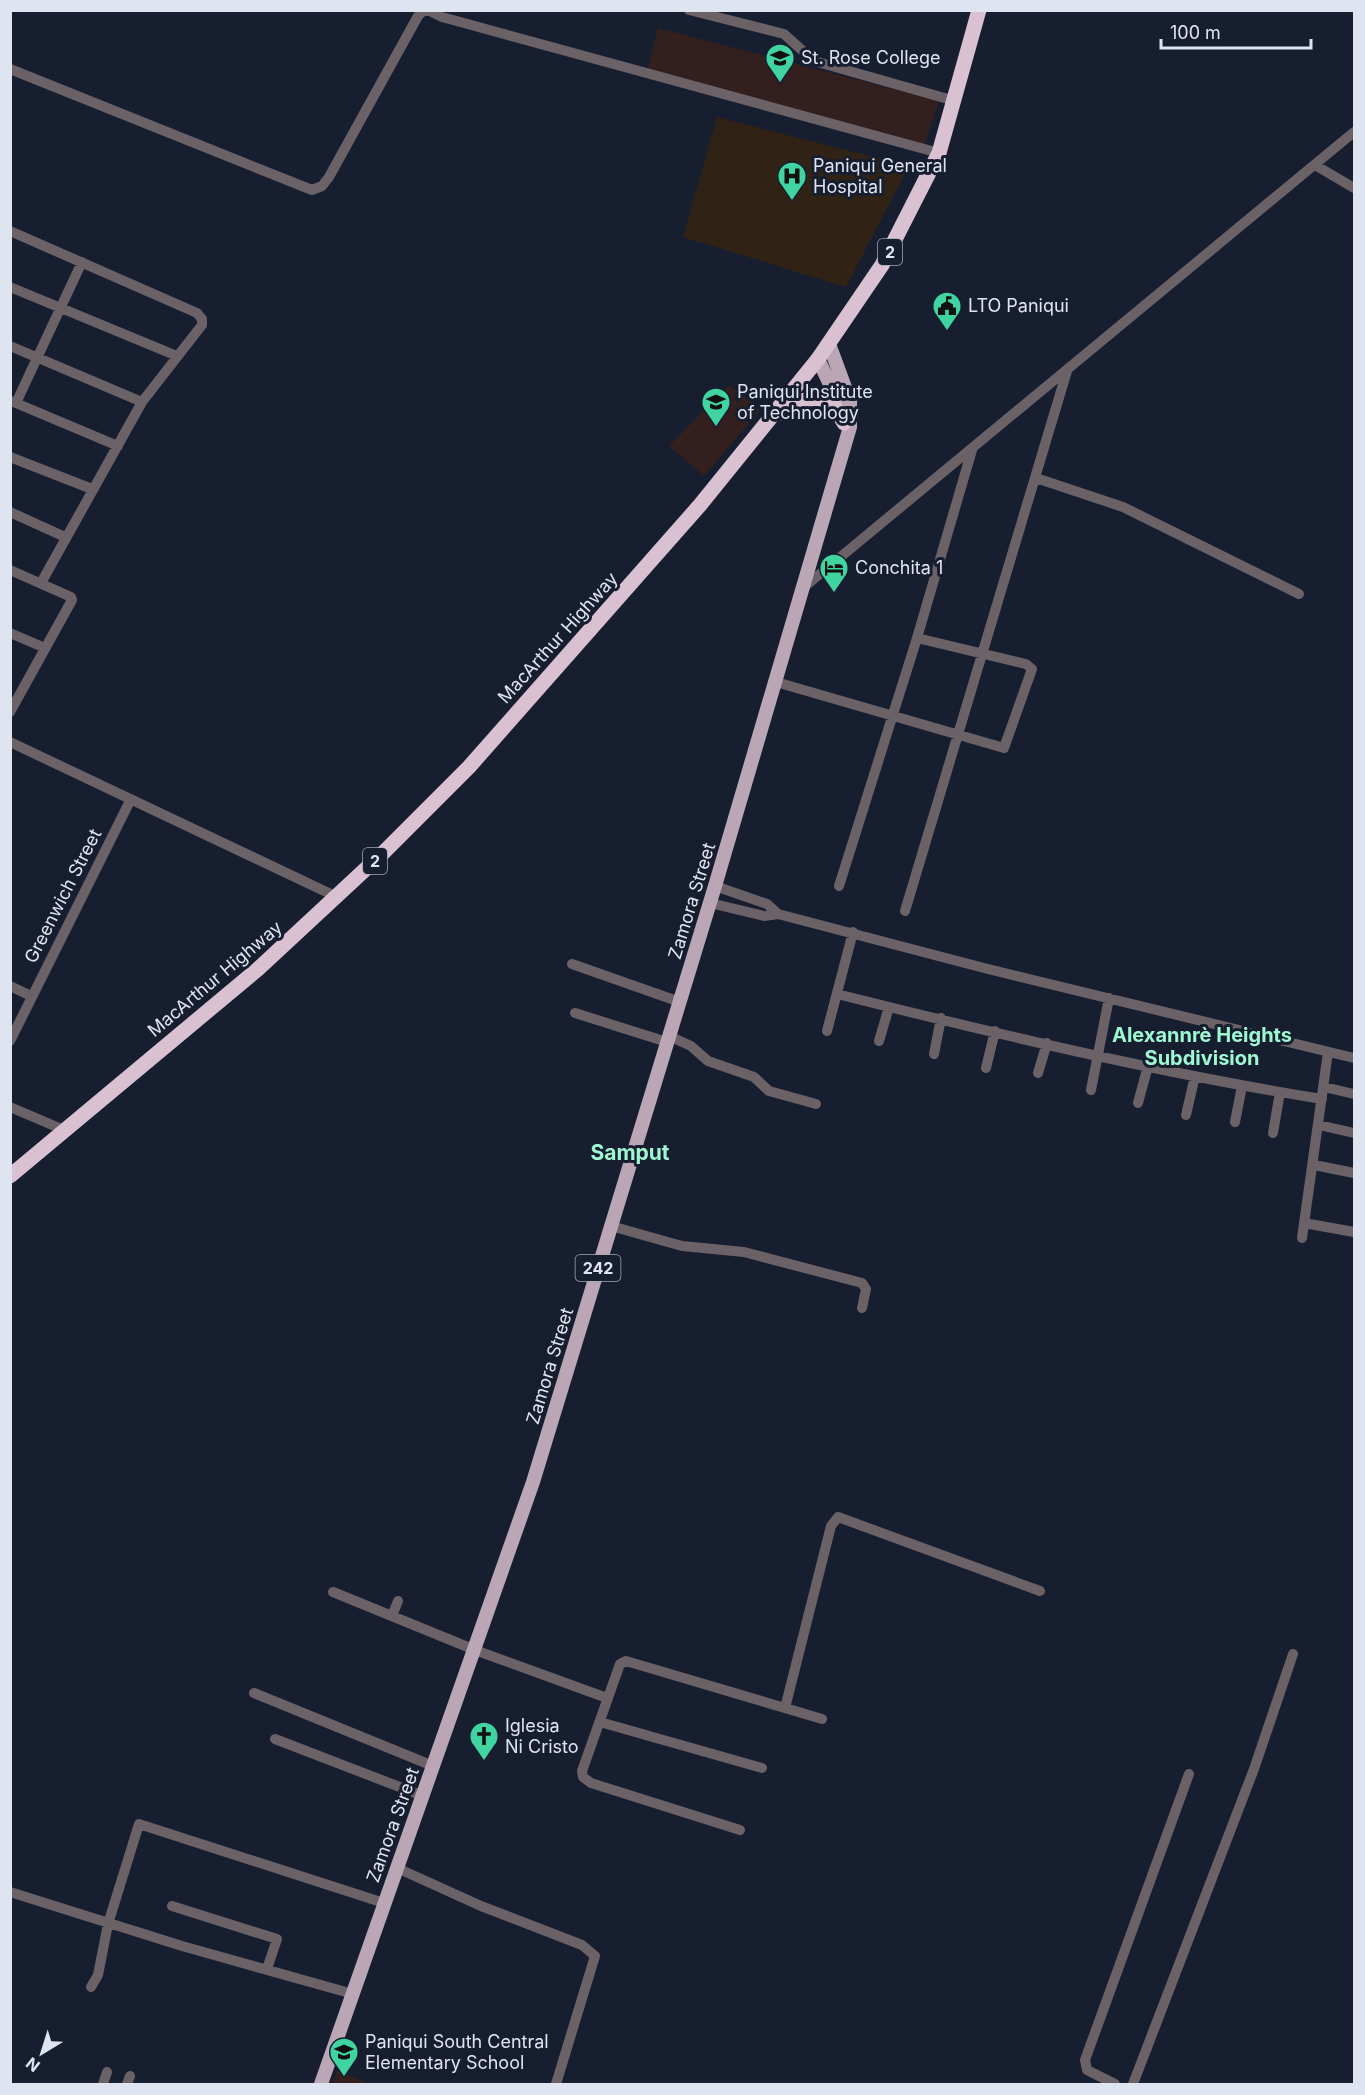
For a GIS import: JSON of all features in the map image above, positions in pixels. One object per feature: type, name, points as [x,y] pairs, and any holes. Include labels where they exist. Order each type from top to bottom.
[{"type":"highway","name":"MacArthur Highway","points":[[10,1176],[258,969],[337,897],[425,812],[497,736],[633,584],[818,359],[882,266],[939,153],[979,10]]},
{"type":"highway","points":[[759,431],[795,403],[810,397],[832,402],[848,421]]},
{"type":"main road","name":"Zamora Street","points":[[321,2085],[533,1482],[776,682],[848,421],[846,388],[829,344]]},
{"type":"main road","name":"Zamora Street","points":[[818,359],[823,374],[840,402],[848,421]]},
{"type":"street","points":[[689,10],[784,34],[814,62],[955,101]]},
{"type":"street","points":[[10,69],[312,190],[322,186],[328,177],[418,16],[423,11],[430,11],[442,17],[939,153]]},
{"type":"street","points":[[803,588],[1354,132]]},
{"type":"street","points":[[1315,165],[1354,188]]},
{"type":"street","points":[[10,231],[197,313],[202,319],[202,325],[142,402],[41,583]]},
{"type":"street","points":[[82,262],[13,402],[118,446]]},
{"type":"street","points":[[10,287],[177,356]]},
{"type":"street","points":[[10,346],[142,402]]},
{"type":"street","points":[[905,911],[1067,371]]},
{"type":"street","points":[[839,885],[917,638],[972,449]]},
{"type":"street","points":[[10,457],[92,489]]},
{"type":"street","points":[[1036,478],[1123,507],[1299,594]]},
{"type":"street","points":[[10,512],[65,537]]},
{"type":"street","points":[[10,570],[71,597],[72,600],[10,712]]},
{"type":"street","points":[[10,633],[45,648]]},
{"type":"street","points":[[776,682],[1004,748],[1033,672],[1026,664],[917,638]]},
{"type":"street","points":[[10,742],[337,897]]},
{"type":"street","name":"Greenwich Street","points":[[10,1041],[130,799]]},
{"type":"street","points":[[715,886],[767,904],[778,914]]},
{"type":"street","points":[[730,908],[734,893]]},
{"type":"street","points":[[710,903],[764,916],[778,914],[984,968],[1354,1058]]},
{"type":"street","points":[[827,1031],[853,933]]},
{"type":"street","points":[[572,964],[680,1002]]},
{"type":"street","points":[[10,986],[32,996]]},
{"type":"street","points":[[837,994],[1097,1055],[1242,1086],[1280,1092],[1354,1094]]},
{"type":"street","points":[[1091,1090],[1109,998]]},
{"type":"street","points":[[879,1041],[889,1007]]},
{"type":"street","points":[[575,1012],[690,1046],[708,1061],[754,1077],[769,1091],[816,1104]]},
{"type":"street","points":[[934,1054],[941,1018]]},
{"type":"street","points":[[986,1068],[995,1031]]},
{"type":"street","points":[[1038,1073],[1047,1043]]},
{"type":"street","points":[[1302,1238],[1328,1052]]},
{"type":"street","points":[[1138,1103],[1148,1066]]},
{"type":"street","points":[[1186,1114],[1195,1076]]},
{"type":"street","points":[[1236,1122],[1242,1086]]},
{"type":"street","points":[[1273,1133],[1280,1092]]},
{"type":"street","points":[[10,1107],[64,1130]]},
{"type":"street","points":[[1319,1125],[1354,1133]]},
{"type":"street","points":[[1314,1165],[1354,1173]]},
{"type":"street","points":[[1305,1223],[1354,1232]]},
{"type":"street","points":[[611,1227],[682,1246],[744,1252],[862,1283],[866,1289],[862,1308]]},
{"type":"street","points":[[785,1708],[831,1526],[838,1517],[1040,1591]]},
{"type":"street","points":[[333,1592],[475,1650],[607,1698]]},
{"type":"street","points":[[392,1616],[398,1601]]},
{"type":"street","points":[[1133,2085],[1254,1769],[1293,1654]]},
{"type":"street","points":[[740,1830],[586,1781],[582,1771],[620,1664],[626,1661],[822,1719]]},
{"type":"street","points":[[254,1693],[433,1766]]},
{"type":"street","points":[[600,1722],[762,1768]]},
{"type":"street","points":[[274,1739],[423,1796]]},
{"type":"street","points":[[1115,2085],[1087,2070],[1085,2060],[1190,1774]]},
{"type":"street","points":[[91,1987],[98,1975],[108,1924],[139,1824],[384,1903]]},
{"type":"street","points":[[397,1868],[481,1906],[582,1945],[595,1956],[556,2085]]},
{"type":"street","points":[[10,1892],[108,1924],[353,1994]]},
{"type":"street","points":[[172,1906],[277,1939],[267,1969]]},
{"type":"street","points":[[103,2085],[107,2072]]},
{"type":"shaded area","name":"St. Rose College","points":[[658,28],[939,101],[923,149],[647,71]]},
{"type":"shaded area","name":"Paniqui General Hospital","points":[[717,117],[909,166],[846,287],[683,237]]},
{"type":"shaded area","name":"Paniqui Institute of Technology","points":[[729,385],[761,409],[704,476],[669,446]]},
{"type":"shaded area","name":"Paniqui South Central Elementary School","points":[[337,2070],[370,2084],[332,2084]]},
{"type":"place","name":"St. Rose College","points":[[780,84]]},
{"type":"place","name":"Paniqui General Hospital","points":[[792,202]]},
{"type":"place","name":"LTO Paniqui","points":[[947,332]]},
{"type":"place","name":"Paniqui Institute of Technology","points":[[716,428]]},
{"type":"place","name":"Conchita 1","points":[[834,594]]},
{"type":"place","name":"Iglesia Ni Cristo","points":[[484,1762]]},
{"type":"place","name":"Paniqui South Central Elementary School","points":[[344,2078]]},
{"type":"district","name":"Alexannrè Heights Subdivision","points":[[1202,1046]]},
{"type":"district","name":"Samput","points":[[630,1153]]}]
